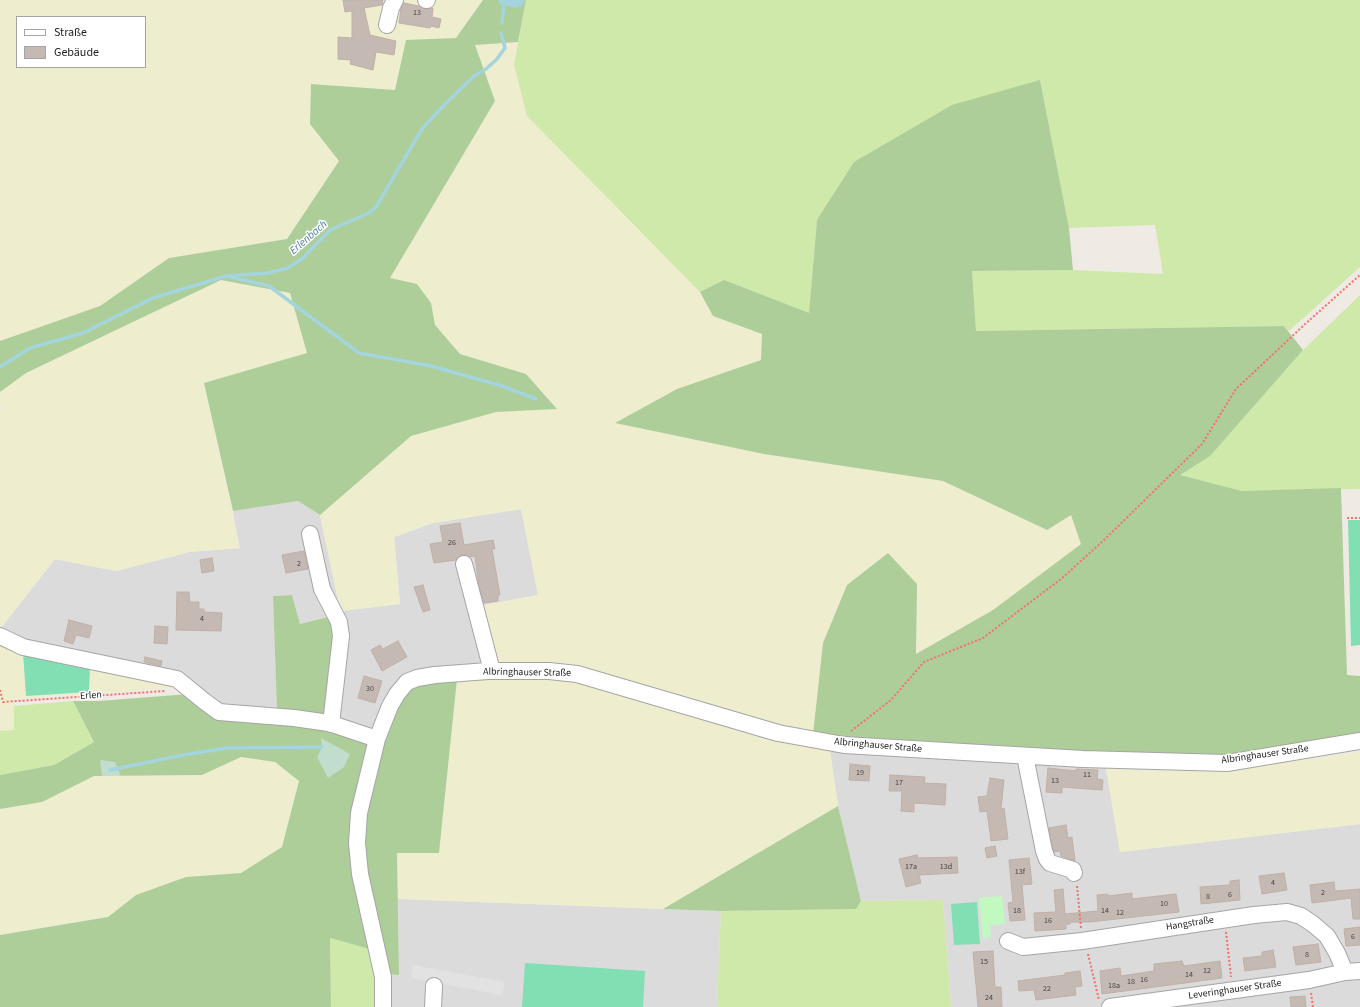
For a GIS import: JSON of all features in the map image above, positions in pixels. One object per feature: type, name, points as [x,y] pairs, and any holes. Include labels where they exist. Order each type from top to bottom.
[{"type":"street","points":[[387,25],[391,8],[395,0]]},
{"type":"street","points":[[310,534],[322,589],[339,622],[341,636],[331,724]]},
{"type":"street","points":[[464,564],[492,671]]},
{"type":"street","points":[[0,636],[23,647],[177,679],[219,712],[294,718],[331,724],[377,739]]},
{"type":"street","name":"Albringhauser Straße","points":[[383,1007],[384,976],[360,874],[357,843],[359,813],[377,739],[390,706],[397,694],[407,682],[417,678],[435,675],[492,671],[549,671],[577,674],[778,733],[844,745],[1083,759],[1227,763],[1360,741]]},
{"type":"street","points":[[1025,756],[1044,851],[1047,859],[1050,863],[1073,870],[1074,874]]},
{"type":"street","name":"Hangstraße","points":[[1008,941],[1023,947],[1083,940],[1254,915],[1287,912],[1301,916],[1327,936],[1337,953],[1352,971]]},
{"type":"street","name":"Leveringhauser Straße","points":[[1105,1004],[1309,980],[1352,971]]},
{"type":"street","points":[[433,1007],[434,986]]},
{"type":"path","points":[[844,745],[845,736],[891,700],[924,662],[983,638],[1066,574],[1104,540],[1202,444],[1236,389],[1302,326],[1360,275]]},
{"type":"path","points":[[1347,518],[1360,518]]},
{"type":"path","name":"Erlen","points":[[0,690],[3,702],[168,691]]},
{"type":"path","points":[[1074,874],[1083,940],[1105,1004]]},
{"type":"path","points":[[1225,919],[1232,990]]},
{"type":"shaded area","points":[[298,501],[320,515],[341,611],[400,604],[394,537],[433,523],[522,509],[538,595],[479,606],[485,664],[390,691],[381,706],[374,735],[333,721],[332,616],[300,624],[292,595],[273,596],[277,712],[218,708],[198,690],[24,640],[0,629],[55,559],[116,571],[189,552],[239,548],[233,511]]},
{"type":"shaded area","points":[[830,751],[1105,763],[1120,852],[1360,824],[1360,1007],[951,1007],[943,900],[861,901],[838,806]]},
{"type":"shaded area","points":[[398,899],[721,911],[717,1007],[387,1007],[387,974],[399,975]]},
{"type":"shaded area","points":[[413,965],[505,982],[502,995],[411,978]]},
{"type":"green space","points":[[0,0],[483,0],[456,38],[406,40],[395,90],[311,84],[310,124],[339,161],[287,239],[169,258],[100,306],[0,341]]},
{"type":"green space","points":[[483,0],[526,0],[518,42],[475,45],[495,101],[390,278],[417,284],[431,303],[435,325],[460,354],[526,374],[557,409],[496,412],[411,436],[320,515],[298,501],[233,511],[204,383],[307,353],[290,293],[221,280],[26,373],[0,392],[0,341],[100,306],[169,258],[287,239],[339,161],[310,124],[311,84],[395,90],[406,40],[456,38]]},
{"type":"green space","points":[[526,0],[1360,0],[1360,267],[1289,331],[1284,326],[976,331],[972,271],[1073,270],[1163,274],[1155,225],[1069,228],[1040,80],[817,220],[809,314],[724,280],[700,292],[527,116],[514,65]]},
{"type":"green space","points":[[518,42],[514,65],[527,116],[700,292],[713,316],[762,334],[761,360],[677,389],[615,423],[764,454],[943,481],[1047,530],[1071,515],[1081,544],[993,610],[916,654],[917,584],[887,553],[847,585],[823,643],[813,734],[576,667],[494,662],[479,606],[538,595],[521,509],[433,523],[394,537],[400,604],[340,611],[320,515],[410,436],[496,412],[557,408],[526,374],[460,354],[435,325],[431,303],[389,278],[495,101],[475,45]]},
{"type":"green space","points":[[1040,80],[1069,228],[1073,270],[972,271],[976,331],[1284,326],[1303,350],[1210,456],[1180,475],[1242,491],[1341,488],[1347,675],[1360,676],[1360,736],[1237,756],[1068,753],[861,743],[813,734],[823,643],[847,585],[888,553],[917,584],[916,654],[993,610],[1081,544],[1071,515],[1047,530],[943,481],[764,454],[615,423],[677,389],[761,360],[762,334],[713,316],[700,292],[724,280],[809,313],[817,220],[854,162],[952,105]]},
{"type":"green space","points":[[221,280],[290,293],[307,353],[204,383],[240,548],[189,552],[116,571],[55,559],[0,629],[0,411],[2,410],[0,405],[0,392],[26,373]]},
{"type":"green space","points":[[1360,295],[1360,489],[1242,491],[1179,475],[1210,455],[1303,350]]},
{"type":"green space","points":[[1348,520],[1360,520],[1360,645],[1351,646]]},
{"type":"green space","points":[[292,595],[300,624],[332,616],[336,623],[328,720],[277,712],[273,596]]},
{"type":"green space","points":[[0,644],[183,687],[14,699],[14,730],[0,731]]},
{"type":"green space","points":[[23,652],[90,666],[89,692],[26,696]]},
{"type":"green space","points":[[502,678],[575,680],[775,738],[830,751],[838,806],[663,909],[398,899],[397,852],[439,853],[457,679]]},
{"type":"green space","points":[[457,679],[439,853],[397,853],[399,975],[387,974],[384,953],[330,938],[331,1007],[0,1007],[0,935],[108,917],[136,895],[186,877],[241,873],[282,847],[299,781],[275,762],[241,757],[202,775],[94,776],[42,802],[0,809],[0,775],[54,765],[94,742],[73,701],[99,701],[189,694],[218,714],[337,729],[382,743],[394,708],[408,688],[420,683]]},
{"type":"green space","points":[[73,701],[94,742],[54,765],[0,775],[0,731],[14,730],[14,706]]},
{"type":"green space","points":[[321,738],[350,754],[344,767],[328,778],[317,757],[322,747]]},
{"type":"green space","points":[[1360,752],[1360,824],[1120,852],[1105,763],[1233,769]]},
{"type":"green space","points":[[241,757],[275,762],[299,781],[282,847],[241,873],[186,877],[136,895],[108,917],[0,935],[0,809],[42,802],[94,776],[202,775]]},
{"type":"green space","points":[[100,760],[115,762],[121,776],[102,776]]},
{"type":"green space","points":[[838,806],[861,901],[856,909],[721,911],[663,909]]},
{"type":"green space","points":[[1002,896],[1005,924],[990,925],[991,937],[983,938],[979,898]]},
{"type":"green space","points":[[943,900],[951,1007],[717,1007],[721,911],[855,909],[861,901]]},
{"type":"green space","points":[[977,902],[980,944],[954,945],[951,904]]},
{"type":"green space","points":[[330,938],[374,950],[378,1007],[331,1007]]},
{"type":"green space","points":[[525,963],[645,971],[643,1007],[522,1007]]},
{"type":"water","points":[[498,0],[521,1],[520,5],[516,8],[500,4]]},
{"type":"building","points":[[343,0],[383,0],[382,5],[364,8],[370,35],[396,41],[394,55],[376,52],[373,70],[350,64],[351,60],[338,59],[338,37],[352,38],[352,11],[345,12]]},
{"type":"building","points":[[404,3],[426,9],[433,8],[432,17],[441,19],[439,28],[399,23],[401,8]]},
{"type":"building","points":[[460,523],[464,545],[493,540],[495,549],[492,549],[500,595],[498,595],[498,601],[484,603],[479,586],[475,556],[470,557],[462,555],[456,560],[434,563],[430,544],[443,542],[440,526]]},
{"type":"building","points":[[304,551],[308,569],[286,573],[282,555]]},
{"type":"building","points":[[212,558],[214,571],[202,573],[200,560]]},
{"type":"building","points":[[423,585],[430,610],[423,612],[414,587]]},
{"type":"building","points":[[177,592],[189,592],[190,602],[199,602],[199,609],[204,609],[204,612],[222,613],[221,631],[176,630]]},
{"type":"building","points":[[69,620],[92,626],[89,638],[76,635],[73,644],[64,641]]},
{"type":"building","points":[[155,626],[168,627],[167,644],[154,643]]},
{"type":"building","points":[[398,641],[407,657],[382,671],[371,650],[380,645],[383,649]]},
{"type":"building","points":[[145,657],[162,661],[161,666],[144,662]]},
{"type":"building","points":[[364,676],[382,681],[375,703],[358,698]]},
{"type":"building","points":[[850,764],[870,766],[869,781],[849,780]]},
{"type":"building","points":[[1048,768],[1076,771],[1076,769],[1098,770],[1097,779],[1103,780],[1102,790],[1062,787],[1062,793],[1046,792]]},
{"type":"building","points":[[890,775],[925,777],[924,783],[946,784],[945,805],[914,803],[914,812],[901,811],[902,791],[889,791]]},
{"type":"building","points":[[990,778],[1004,780],[1001,809],[1004,808],[1008,839],[991,841],[987,811],[980,812],[978,797],[987,796]]},
{"type":"building","points":[[1066,825],[1068,838],[1072,837],[1075,861],[1061,856],[1060,851],[1054,852],[1053,848],[1049,828]]},
{"type":"building","points":[[995,846],[997,856],[987,858],[985,848]]},
{"type":"building","points":[[917,855],[918,858],[957,857],[958,873],[919,875],[921,883],[906,887],[899,859]]},
{"type":"building","points":[[1029,858],[1032,884],[1022,885],[1025,920],[1010,921],[1008,903],[1013,902],[1009,860]]},
{"type":"building","points":[[1284,873],[1287,890],[1262,894],[1259,876]]},
{"type":"building","points":[[1239,880],[1240,900],[1201,904],[1200,887],[1230,885],[1230,881]]},
{"type":"building","points":[[1334,882],[1335,891],[1360,889],[1360,919],[1353,919],[1351,898],[1312,903],[1310,885]]},
{"type":"building","points":[[1063,889],[1065,914],[1098,911],[1097,895],[1108,894],[1108,896],[1132,893],[1132,899],[1176,894],[1179,912],[1090,922],[1070,922],[1070,924],[1066,924],[1066,929],[1035,931],[1034,913],[1056,912],[1054,890]]},
{"type":"building","points":[[1360,927],[1360,945],[1346,946],[1344,929]]},
{"type":"building","points":[[1318,944],[1321,962],[1296,965],[1293,947]]},
{"type":"building","points":[[1273,950],[1276,967],[1245,971],[1243,958],[1262,956],[1262,952]]},
{"type":"building","points":[[993,951],[995,987],[1001,987],[1002,1007],[978,1007],[973,952]]},
{"type":"building","points":[[1182,961],[1184,966],[1220,961],[1222,978],[1102,994],[1100,971],[1120,968],[1121,976],[1154,971],[1154,964]]},
{"type":"building","points":[[1080,971],[1082,986],[1075,987],[1076,995],[1036,1000],[1034,990],[1019,991],[1018,981],[1065,975],[1065,973]]},
{"type":"building","points":[[1305,996],[1306,1007],[1291,1007],[1290,997]]},
{"type":"waterway","points":[[520,5],[523,0]]},
{"type":"waterway","name":"Erlenbach","points":[[502,23],[504,6]]},
{"type":"waterway","name":"Erlenbach","points":[[0,367],[30,348],[83,333],[153,298],[226,276],[268,273],[288,268],[303,258],[330,230],[369,213],[376,207],[422,129],[474,76],[486,69],[497,59],[505,48],[501,33]]},
{"type":"waterway","points":[[230,277],[269,286],[359,353],[431,366],[502,386],[536,399]]},
{"type":"waterway","points":[[110,770],[183,755],[227,748],[322,747]]}]
